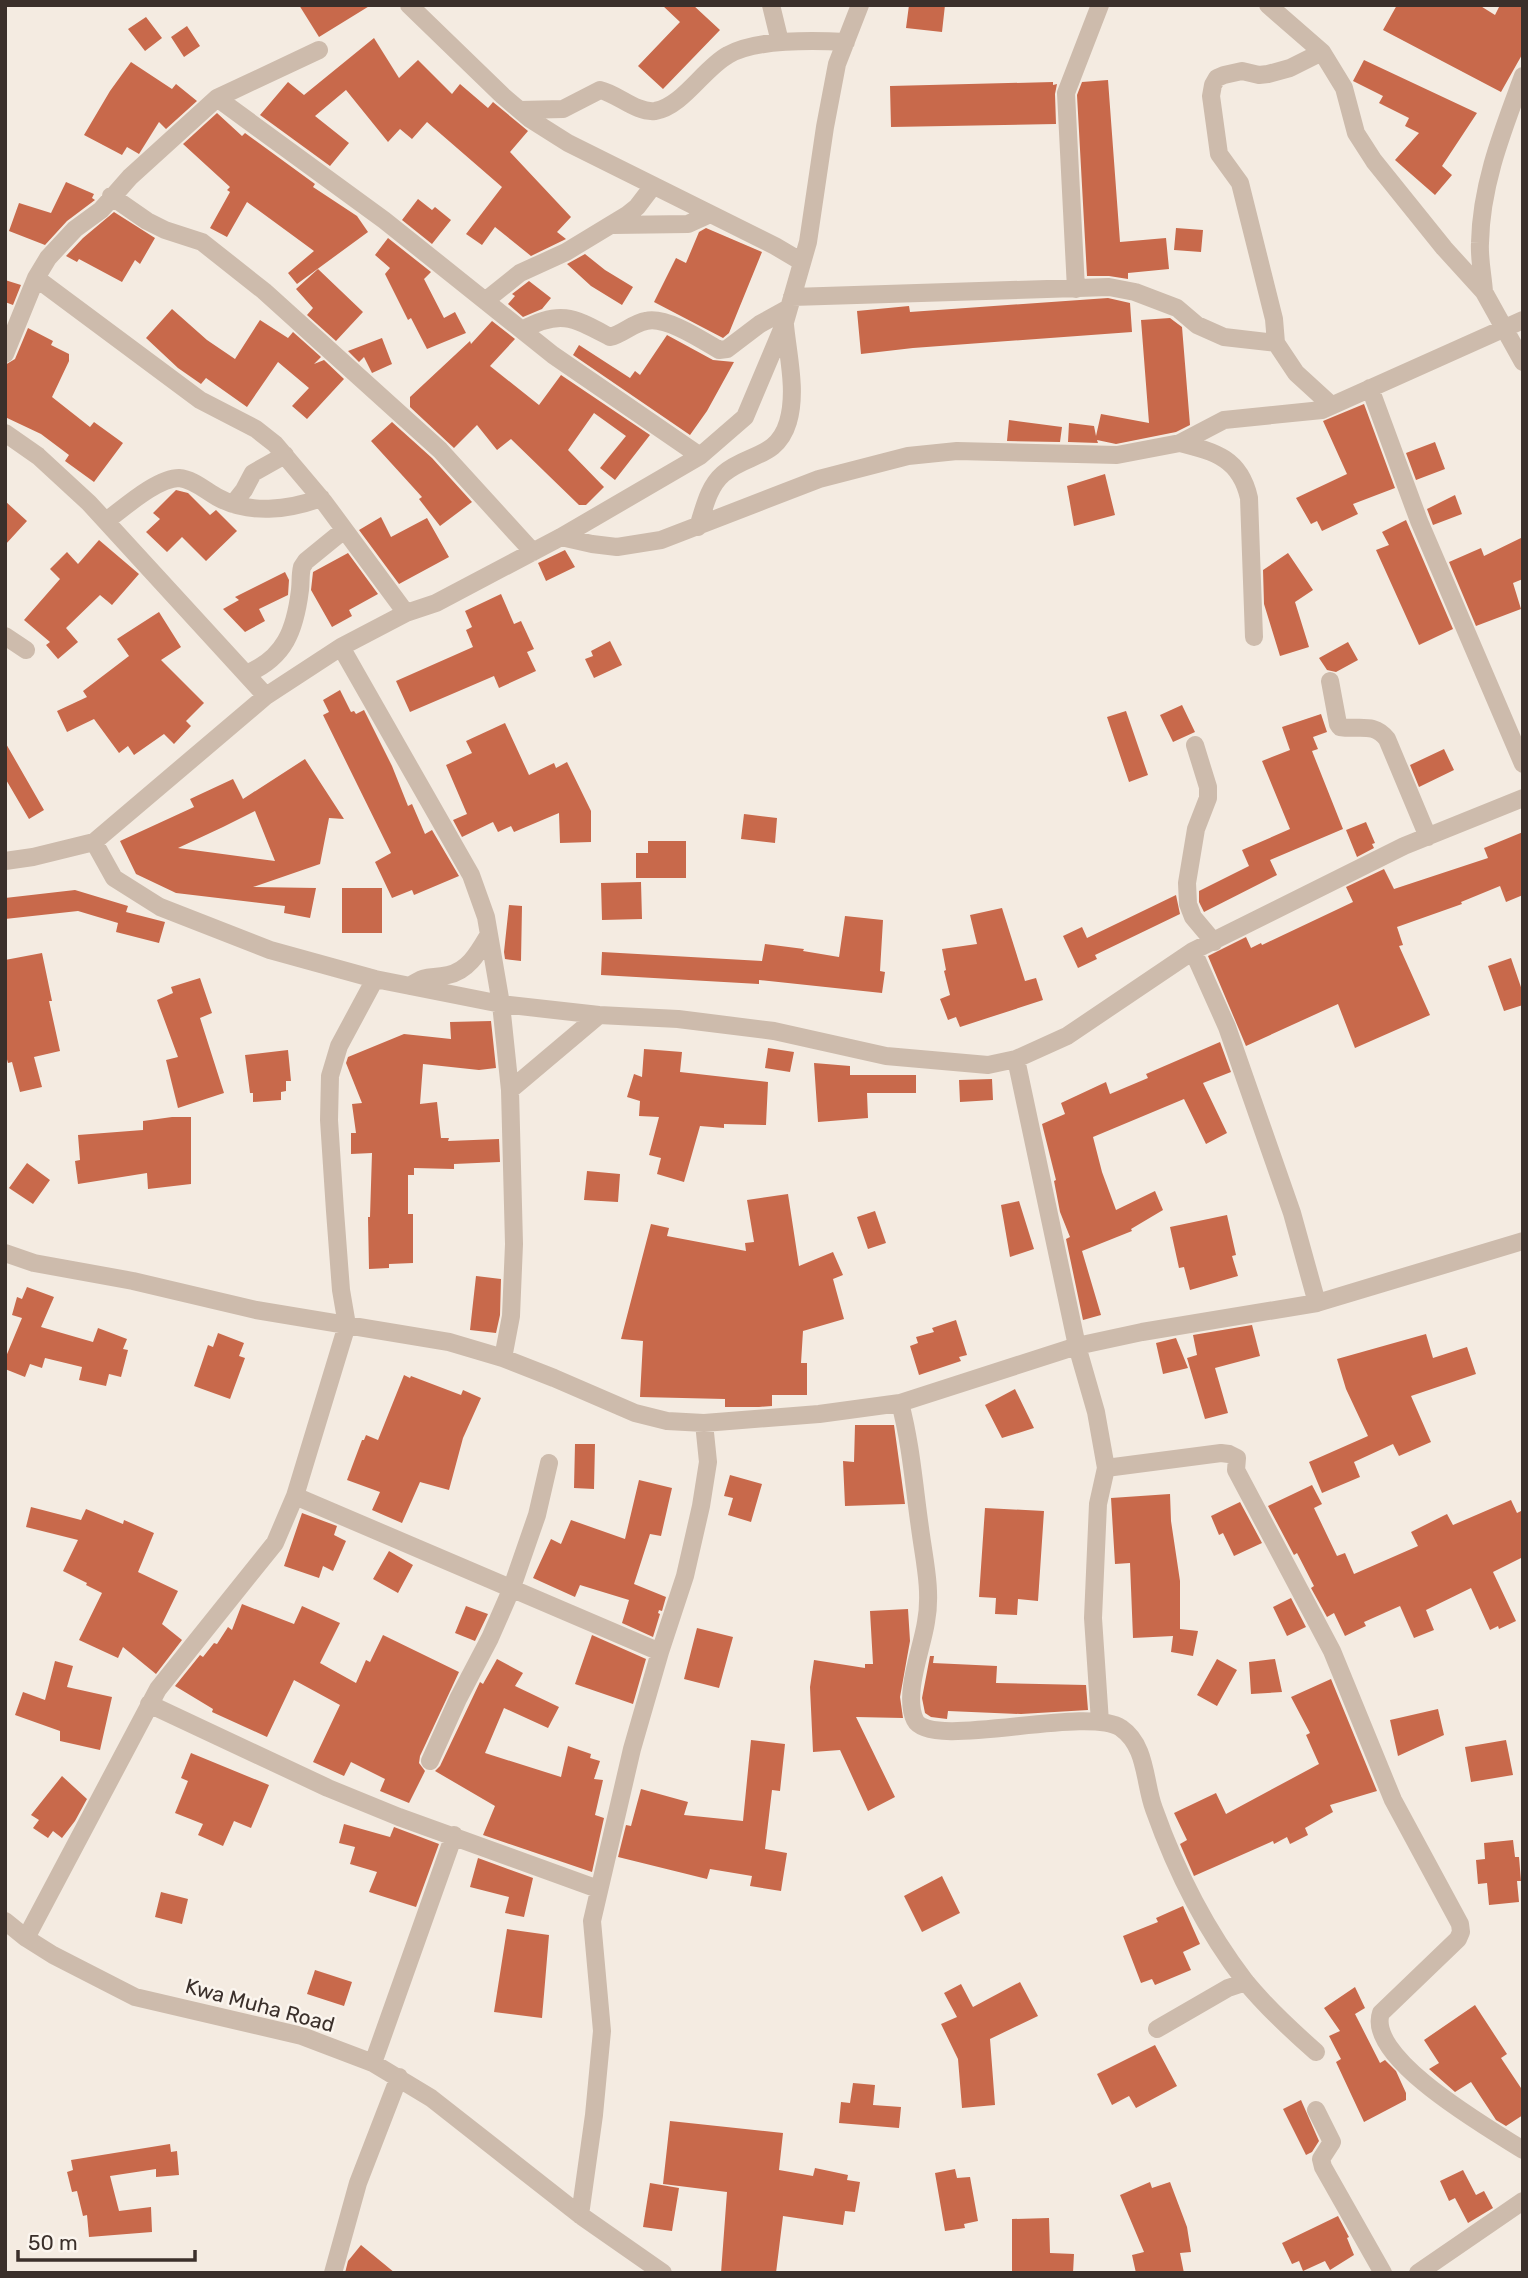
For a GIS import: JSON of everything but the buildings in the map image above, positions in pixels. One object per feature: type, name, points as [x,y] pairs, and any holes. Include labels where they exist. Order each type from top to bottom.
[{"type":"street","points":[[409,5],[520,110],[568,143],[802,262]]},
{"type":"street","points":[[771,5],[780,42]]},
{"type":"street","points":[[5,861],[94,842],[265,696],[341,647],[406,613],[436,603],[561,537],[700,456],[744,417],[788,309],[808,242],[824,127],[837,64],[860,5]]},
{"type":"street","points":[[1076,289],[1066,93],[1100,5]]},
{"type":"street","points":[[1268,5],[1322,52],[1343,88],[1356,133],[1374,161],[1444,248],[1484,292],[1506,327],[1523,362]]},
{"type":"street","points":[[520,110],[563,109],[600,90],[644,110],[656,111],[671,105],[728,54],[780,42],[846,42]]},
{"type":"street","points":[[5,354],[36,278],[48,258],[75,229],[101,210],[111,196],[217,98],[318,50]]},
{"type":"street","points":[[1322,52],[1290,68],[1268,74],[1242,71],[1224,75],[1217,78],[1211,96],[1219,153],[1240,183],[1274,319],[1276,343],[1296,373],[1331,405]]},
{"type":"street","points":[[1484,292],[1479,246],[1485,192],[1492,162],[1523,76]]},
{"type":"street","points":[[217,98],[384,220],[553,355],[700,456]]},
{"type":"street","points":[[485,301],[520,273],[566,253],[638,207],[653,186]]},
{"type":"street","points":[[111,196],[156,225],[202,242],[264,291],[440,450],[533,552]]},
{"type":"street","points":[[610,225],[688,224],[710,214]]},
{"type":"street","points":[[36,278],[200,400],[256,429],[285,455],[321,498],[406,613]]},
{"type":"street","points":[[522,330],[545,318],[561,316],[573,318],[610,337],[652,320],[668,324],[719,349],[727,349],[760,324],[788,309],[1109,287],[1135,292],[1177,308],[1197,325],[1213,333],[1249,341],[1276,343]]},
{"type":"street","points":[[698,527],[709,494],[723,475],[775,446],[783,435],[791,396],[788,309]]},
{"type":"street","points":[[561,537],[617,547],[661,540],[819,479],[908,456],[957,451],[1117,455],[1180,443],[1224,420],[1322,411],[1523,320]]},
{"type":"street","points":[[1370,388],[1419,521],[1523,764]]},
{"type":"street","points":[[5,433],[38,456],[106,521],[265,696]]},
{"type":"street","points":[[1180,443],[1213,451],[1242,476],[1247,487],[1254,637]]},
{"type":"street","points":[[233,503],[253,473],[285,455]]},
{"type":"street","points":[[106,521],[161,482],[180,478],[233,503],[274,509],[299,506],[321,498]]},
{"type":"street","points":[[246,674],[268,663],[279,653],[292,627],[302,568],[306,561],[344,530]]},
{"type":"street","points":[[5,636],[26,650]]},
{"type":"street","points":[[341,647],[471,875],[486,917],[510,1090],[514,1244],[511,1317],[503,1358]]},
{"type":"street","points":[[1330,681],[1340,727],[1373,727],[1387,739],[1428,837]]},
{"type":"street","points":[[1195,745],[1208,787],[1208,798],[1196,830],[1187,883],[1188,904],[1193,917],[1213,942]]},
{"type":"street","points":[[94,842],[114,878],[160,907],[270,950],[375,979],[500,1004],[599,1015],[677,1019],[774,1031],[886,1056],[988,1065],[1016,1059],[1067,1036],[1193,951],[1405,846],[1523,798]]},
{"type":"street","points":[[410,986],[427,976],[444,976],[463,969],[475,958],[488,936]]},
{"type":"street","points":[[1193,951],[1227,1027],[1292,1213],[1317,1303]]},
{"type":"street","points":[[26,1938],[149,1704],[194,1641],[275,1544],[295,1496],[348,1325],[341,1290],[335,1211],[329,1120],[330,1076],[339,1046],[375,979]]},
{"type":"street","points":[[510,1090],[599,1015]]},
{"type":"street","points":[[1016,1059],[1077,1346],[1096,1412],[1106,1468],[1098,1504],[1093,1618],[1100,1722]]},
{"type":"street","points":[[5,1253],[34,1263],[133,1281],[256,1310],[449,1342],[503,1358],[635,1413],[667,1421],[704,1423],[819,1414],[900,1403],[1077,1346],[1142,1332],[1317,1303],[1521,1249]]},
{"type":"street","points":[[900,1403],[907,1429],[928,1579],[927,1620],[914,1667],[912,1713],[917,1724],[926,1730],[946,1731],[1060,1722],[1100,1722],[1120,1727],[1134,1741],[1141,1754],[1153,1806],[1177,1869],[1204,1920],[1246,1982],[1275,2014],[1316,2052]]},
{"type":"street","points":[[580,2215],[602,2031],[592,1921],[632,1749],[685,1576],[701,1506],[708,1462],[704,1423]]},
{"type":"street","points":[[1106,1468],[1221,1453],[1237,1458],[1236,1470],[1332,1651],[1393,1800],[1460,1924],[1458,1939],[1381,2013],[1381,2031],[1386,2043],[1401,2061],[1430,2089],[1523,2150]]},
{"type":"street","points":[[430,1761],[511,1590],[537,1515],[549,1463]]},
{"type":"street","points":[[295,1496],[660,1652]]},
{"type":"street","points":[[149,1704],[328,1788],[399,1818],[454,1835],[598,1889]]},
{"type":"street","points":[[373,2063],[454,1835]]},
{"type":"street","name":"Kwa Muha Road","points":[[5,1921],[53,1955],[135,1997],[302,2036],[373,2063],[400,2077],[431,2098],[580,2215],[663,2273]]},
{"type":"street","points":[[1157,2029],[1228,1988],[1246,1982]]},
{"type":"street","points":[[333,2273],[358,2183],[400,2077]]},
{"type":"street","points":[[1316,2109],[1332,2142],[1321,2159],[1322,2167],[1383,2273]]},
{"type":"street","points":[[1418,2273],[1523,2201]]}]
